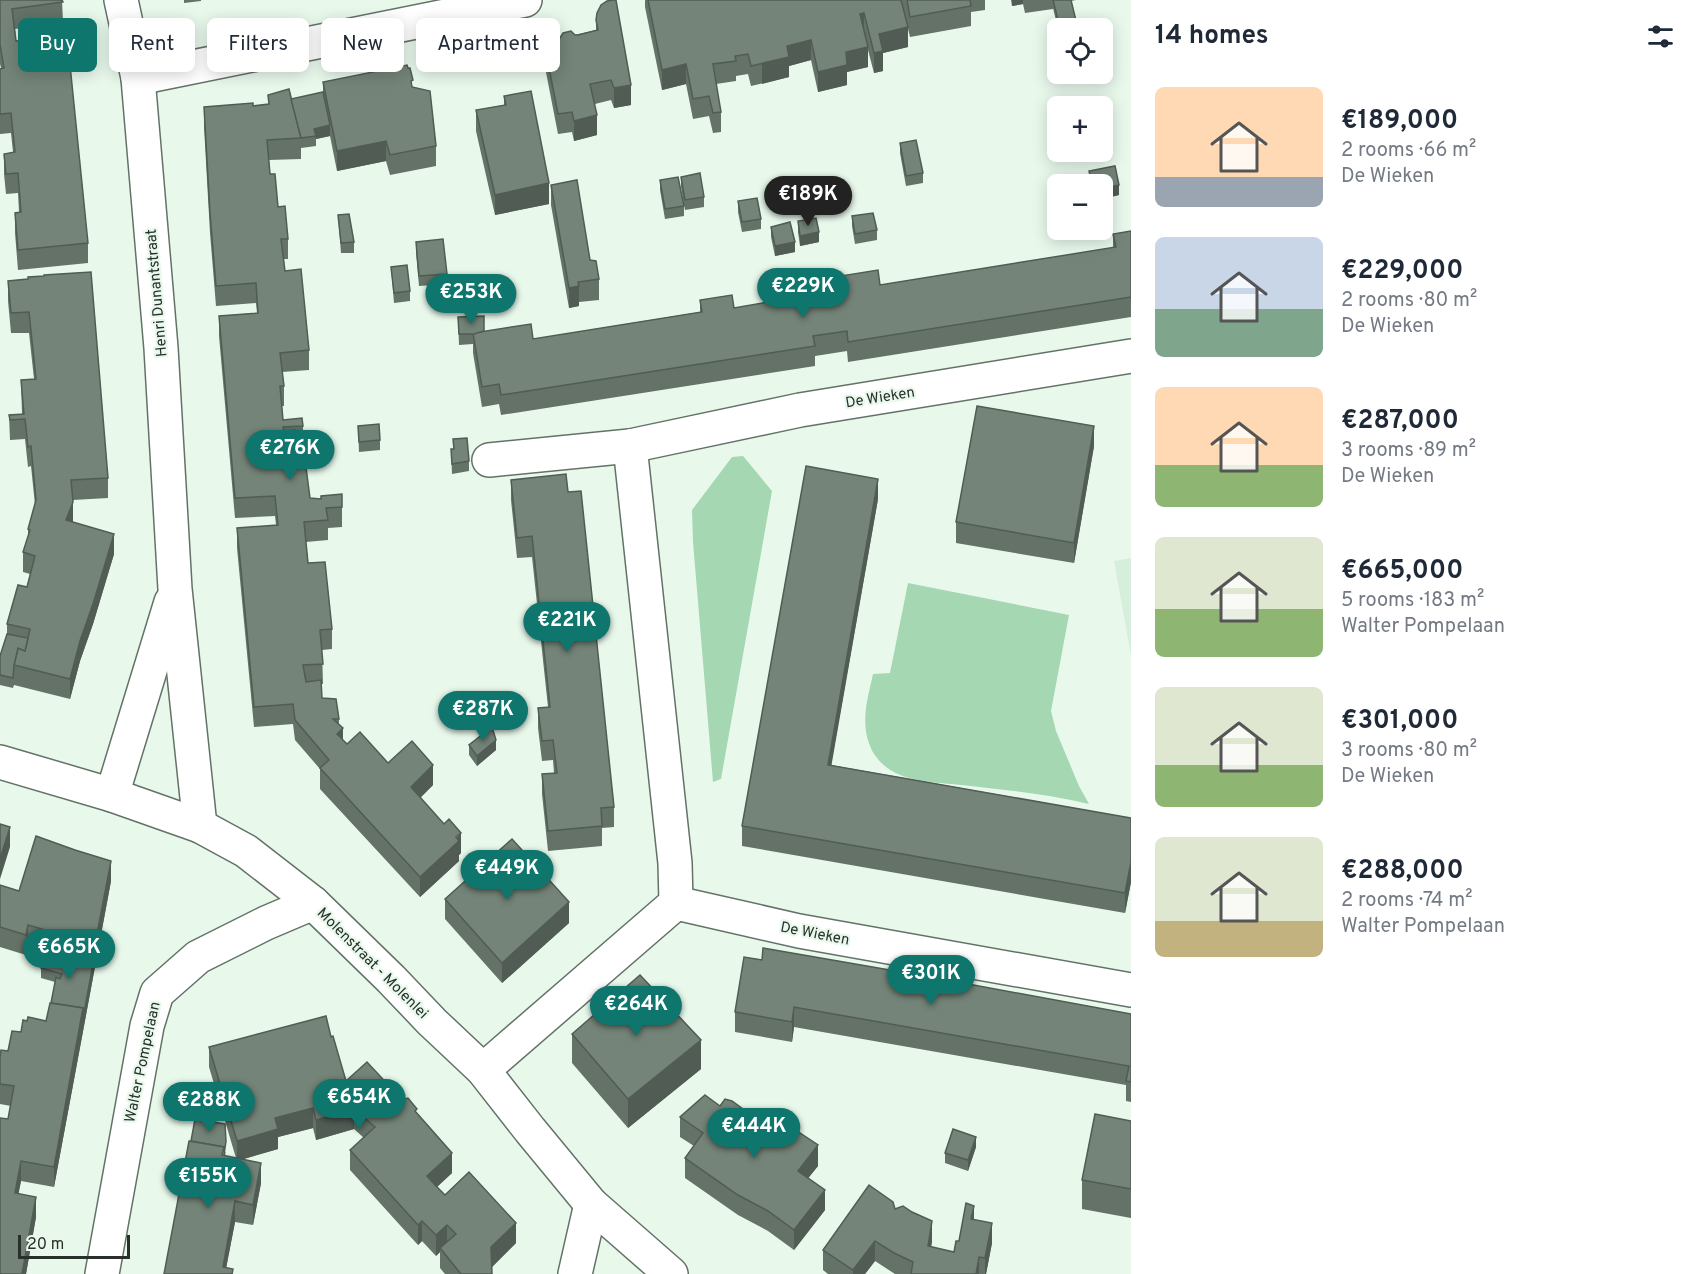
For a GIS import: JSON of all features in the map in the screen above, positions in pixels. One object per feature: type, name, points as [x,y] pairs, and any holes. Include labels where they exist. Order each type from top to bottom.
[{"type":"street","name":"Henri Dunantstraat","points":[[121,0],[138,78],[161,348],[175,589],[200,826]]},
{"type":"street","points":[[138,78],[525,0]]},
{"type":"street","name":"De Wieken","points":[[489,460],[630,446],[800,410],[1131,356]]},
{"type":"street","points":[[483,1070],[676,903],[675,863],[630,446]]},
{"type":"street","name":"Henri Dunantstraat","points":[[112,795],[175,589]]},
{"type":"street","name":"Molenstraat - Molenlei","points":[[0,762],[112,795],[200,826],[246,851],[313,903],[483,1070],[591,1204],[671,1274]]},
{"type":"street","name":"Walter Pompelaan","points":[[102,1274],[147,1026],[157,993],[198,957],[266,923],[313,903]]},
{"type":"street","name":"De Wieken","points":[[676,903],[799,931],[1131,990]]},
{"type":"street","points":[[575,1274],[591,1204]]},
{"type":"shaded area","points":[[1131,558],[1131,655],[1114,561]]},
{"type":"green space","points":[[743,456],[772,491],[721,779],[713,782],[692,510],[732,457]]},
{"type":"green space","points":[[908,583],[1069,615],[1051,711],[1056,731],[1089,804],[1026,793],[918,780],[894,772],[877,758],[867,737],[865,719],[867,701],[873,674],[890,673]]},
{"type":"building","points":[[0,0],[62,0],[63,2],[12,9],[16,41],[18,41],[18,72],[71,72],[88,243],[18,250],[15,213],[21,212],[18,173],[6,174],[4,154],[15,152],[11,113],[0,114],[0,69],[4,68],[0,44]]},
{"type":"building","points":[[616,0],[631,85],[614,88],[611,80],[590,84],[597,115],[574,121],[572,112],[558,114],[550,72],[560,72],[560,38],[563,33],[571,31],[578,35],[598,30],[597,13],[601,5],[607,1]]},
{"type":"building","points":[[648,0],[901,0],[908,27],[879,34],[883,51],[874,53],[864,13],[860,14],[868,47],[846,52],[847,65],[818,72],[811,40],[787,46],[789,57],[751,66],[748,54],[735,56],[736,61],[713,64],[721,112],[713,113],[709,96],[693,99],[686,64],[662,70]]},
{"type":"building","points":[[907,0],[970,0],[971,6],[910,17]]},
{"type":"building","points":[[1053,0],[1071,0],[1075,18],[1058,18]]},
{"type":"building","points":[[404,66],[410,68],[412,87],[430,91],[436,146],[390,155],[386,141],[337,151],[323,82],[372,72],[404,72]]},
{"type":"building","points":[[289,89],[301,138],[267,140],[270,174],[275,174],[278,207],[285,206],[288,239],[281,239],[285,271],[301,269],[309,350],[280,353],[284,386],[280,386],[283,420],[302,418],[303,426],[283,427],[284,431],[295,430],[297,449],[286,450],[286,453],[304,452],[310,498],[321,499],[321,496],[342,494],[342,507],[326,508],[328,520],[304,522],[308,563],[325,562],[332,629],[320,630],[323,664],[303,665],[306,682],[321,680],[322,698],[336,699],[339,719],[333,719],[343,728],[337,734],[347,744],[360,732],[388,763],[412,741],[433,765],[411,787],[444,824],[449,819],[461,833],[456,837],[459,841],[420,877],[320,768],[329,760],[295,720],[293,704],[254,707],[237,528],[278,525],[275,496],[235,498],[219,316],[258,313],[256,283],[216,286],[204,107],[269,104],[268,95]]},
{"type":"building","points":[[531,91],[549,183],[495,195],[476,110],[506,105],[504,96]]},
{"type":"building","points":[[323,92],[330,125],[314,129],[316,136],[301,138],[291,99]]},
{"type":"building","points":[[916,140],[923,173],[906,176],[900,143]]},
{"type":"building","points":[[1115,166],[1119,185],[1113,186],[1113,174],[1090,174],[1089,171]]},
{"type":"building","points":[[700,173],[704,197],[685,200],[681,177]]},
{"type":"building","points":[[678,177],[684,206],[665,209],[660,180]]},
{"type":"building","points":[[577,180],[590,260],[596,261],[599,279],[578,282],[579,286],[569,288],[551,185]]},
{"type":"building","points":[[757,198],[761,219],[742,222],[738,201]]},
{"type":"building","points":[[873,213],[877,230],[855,234],[852,216]]},
{"type":"building","points":[[349,214],[354,242],[341,243],[338,215]]},
{"type":"building","points":[[816,218],[819,232],[800,236],[798,221]]},
{"type":"building","points":[[790,222],[795,242],[775,246],[771,227]]},
{"type":"building","points":[[1131,231],[1131,297],[848,342],[847,331],[813,336],[815,346],[501,395],[499,384],[482,387],[473,333],[531,324],[533,339],[702,312],[700,300],[732,295],[734,308],[768,302],[766,288],[878,270],[880,285],[1116,247],[1113,234]]},
{"type":"building","points":[[443,239],[447,274],[419,276],[416,242]]},
{"type":"building","points":[[407,265],[410,291],[394,293],[391,267]]},
{"type":"building","points":[[91,272],[108,478],[71,480],[73,502],[66,520],[114,534],[70,679],[14,665],[18,648],[25,651],[30,629],[7,624],[18,585],[27,587],[35,556],[23,552],[36,500],[31,446],[28,447],[25,419],[10,420],[9,415],[24,414],[21,380],[36,379],[29,312],[11,313],[8,281],[44,275]]},
{"type":"building","points":[[484,316],[484,331],[459,334],[458,317]]},
{"type":"building","points":[[977,406],[1094,426],[1074,543],[956,522]]},
{"type":"building","points":[[379,424],[380,440],[359,442],[358,426]]},
{"type":"building","points":[[467,438],[469,461],[452,464],[453,439]]},
{"type":"building","points":[[806,466],[878,479],[828,765],[1131,818],[1131,862],[1125,893],[742,826]]},
{"type":"building","points":[[566,474],[568,492],[581,491],[614,807],[601,808],[602,826],[548,831],[542,774],[557,773],[553,740],[542,741],[538,708],[550,707],[532,536],[517,538],[511,480]]},
{"type":"building","points":[[7,634],[28,638],[25,651],[18,648],[13,678],[0,675],[0,656]]},
{"type":"building","points":[[492,727],[496,740],[477,756],[469,745]]},
{"type":"building","points":[[0,824],[10,827],[0,859]]},
{"type":"building","points":[[36,836],[111,861],[93,955],[46,942],[49,931],[28,925],[26,935],[0,927],[0,885],[19,891]]},
{"type":"building","points":[[512,839],[569,902],[502,963],[445,899]]},
{"type":"building","points":[[763,948],[1131,1014],[1131,1082],[1126,1081],[1129,1066],[794,1007],[792,1022],[735,1012],[744,957],[762,960]]},
{"type":"building","points":[[46,952],[93,964],[83,1018],[83,1008],[51,1003],[56,977],[60,979],[62,974],[41,968]]},
{"type":"building","points":[[640,975],[701,1040],[628,1099],[572,1034]]},
{"type":"building","points":[[50,1003],[83,1008],[54,1167],[21,1161],[15,1193],[36,1197],[22,1274],[0,1274],[0,1118],[8,1119],[14,1086],[0,1084],[1,1050],[8,1051],[12,1031],[21,1032],[23,1020],[27,1021],[28,1017],[46,1021]]},
{"type":"building","points":[[326,1016],[346,1081],[367,1062],[392,1089],[405,1099],[408,1098],[417,1109],[415,1111],[452,1153],[427,1176],[436,1186],[445,1195],[469,1172],[516,1223],[491,1247],[492,1274],[461,1274],[440,1248],[456,1234],[447,1225],[436,1235],[422,1221],[418,1225],[350,1150],[375,1127],[354,1109],[316,1120],[313,1108],[275,1118],[278,1129],[237,1141],[209,1047]]},
{"type":"building","points":[[705,1095],[720,1106],[725,1099],[732,1101],[780,1136],[788,1125],[818,1145],[798,1171],[825,1190],[794,1230],[685,1158],[703,1133],[680,1117]]},
{"type":"building","points":[[1095,1114],[1131,1121],[1131,1189],[1082,1180]]},
{"type":"building","points":[[195,1119],[225,1124],[224,1155],[224,1147],[191,1141]]},
{"type":"building","points":[[953,1129],[976,1137],[968,1160],[945,1153]]},
{"type":"building","points":[[189,1141],[224,1147],[222,1155],[261,1163],[253,1205],[235,1201],[223,1267],[233,1269],[232,1274],[164,1274]]},
{"type":"building","points":[[869,1185],[893,1202],[895,1209],[903,1206],[932,1221],[928,1246],[954,1252],[956,1241],[959,1241],[966,1203],[974,1206],[971,1219],[992,1223],[985,1258],[979,1257],[976,1274],[911,1274],[913,1262],[875,1241],[853,1270],[823,1250]]}]
